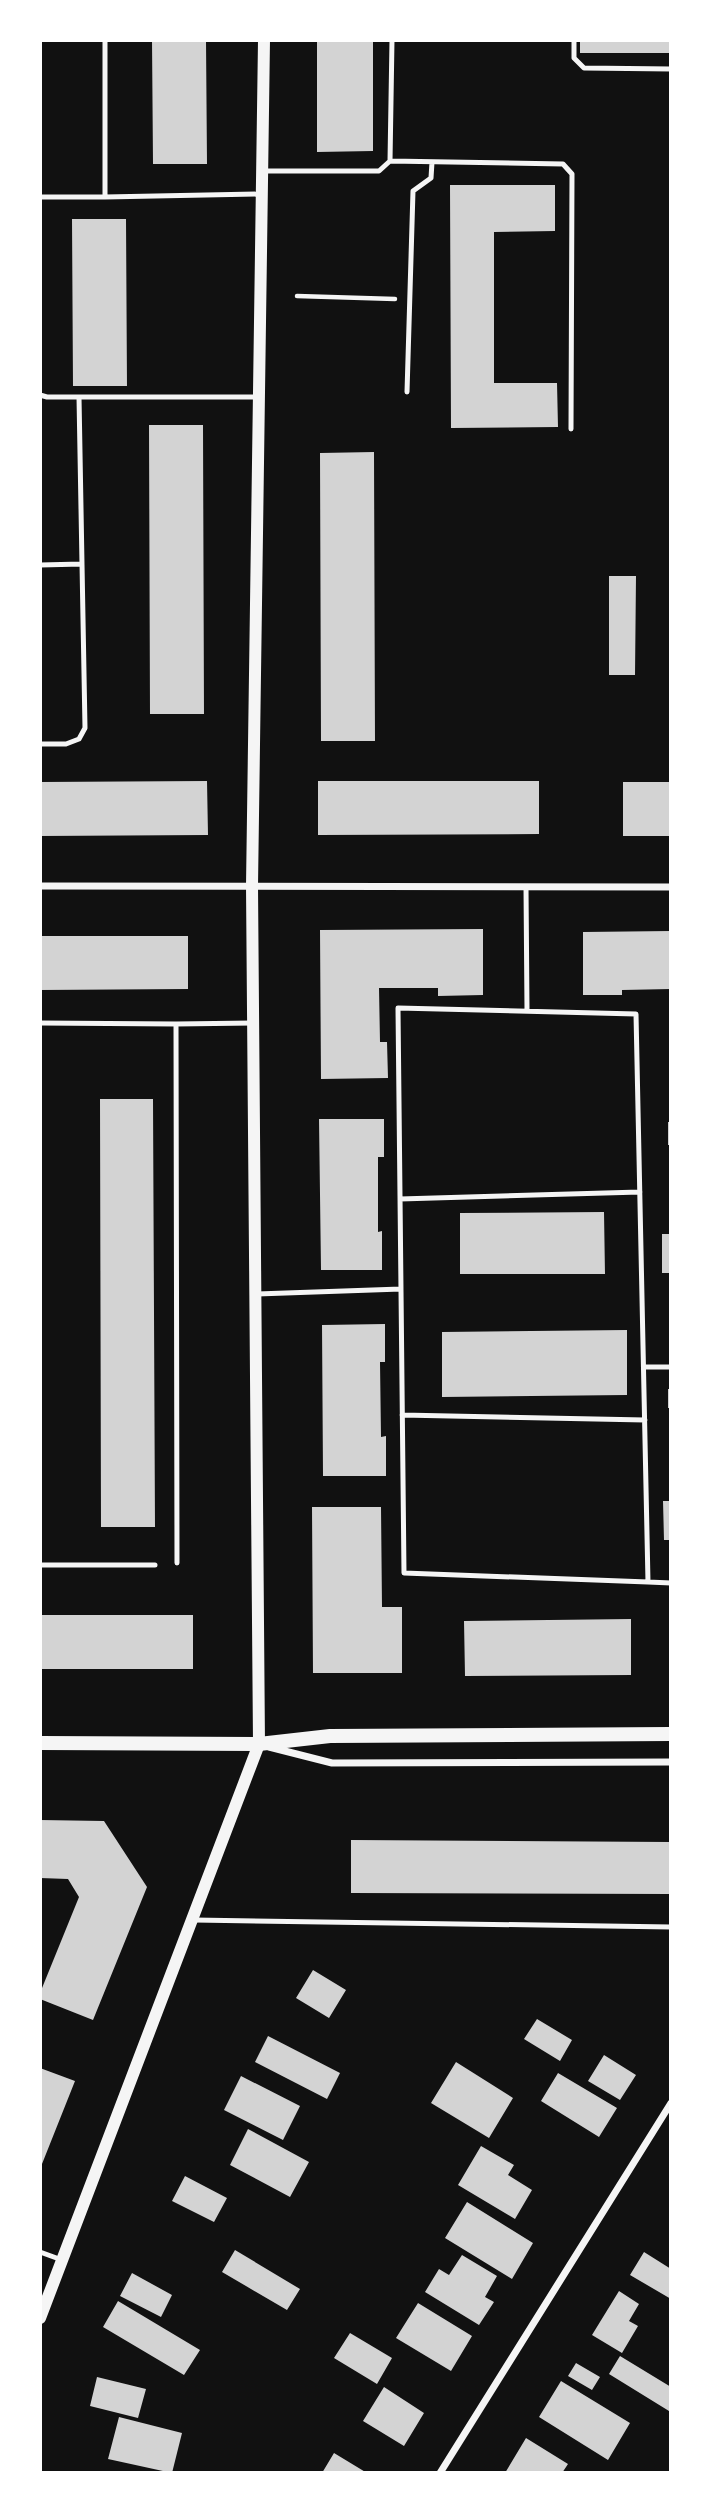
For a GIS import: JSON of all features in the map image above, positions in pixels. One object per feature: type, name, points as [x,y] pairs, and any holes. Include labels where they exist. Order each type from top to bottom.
[{"type":"main road","points":[[40,1743],[258,1744],[330,1735],[671,1734]]},
{"type":"street","points":[[40,2318],[258,1744],[252,886],[264,40]]},
{"type":"street","points":[[40,886],[671,887]]},
{"type":"street","points":[[258,1744],[332,1763],[671,1762]]},
{"type":"street","points":[[440,2473],[671,2104]]},
{"type":"lane","points":[[105,40],[105,197]]},
{"type":"lane","points":[[390,161],[392,40]]},
{"type":"lane","points":[[574,40],[574,58],[584,68],[671,69]]},
{"type":"lane","points":[[262,170],[379,171],[390,161],[563,164],[572,174],[571,429]]},
{"type":"lane","points":[[407,392],[412,191],[431,178],[432,162]]},
{"type":"lane","points":[[40,197],[261,194]]},
{"type":"lane","points":[[40,395],[259,397]]},
{"type":"lane","points":[[40,744],[66,744],[79,739],[85,728],[79,397]]},
{"type":"lane","points":[[40,565],[82,564]]},
{"type":"lane","points":[[526,887],[527,1010]]},
{"type":"lane","points":[[648,1583],[636,1014],[398,1008],[404,1573],[648,1583],[671,1583]]},
{"type":"lane","points":[[40,1023],[253,1023]]},
{"type":"lane","points":[[176,1024],[177,1563]]},
{"type":"lane","points":[[400,1199],[640,1192]]},
{"type":"lane","points":[[255,1294],[401,1289]]},
{"type":"lane","points":[[644,1367],[671,1367]]},
{"type":"lane","points":[[402,1415],[645,1420]]},
{"type":"lane","points":[[40,1566],[155,1565]]},
{"type":"lane","points":[[191,1920],[671,1927]]},
{"type":"lane","points":[[40,2252],[62,2260]]},
{"type":"path","points":[[298,296],[409,300]]},
{"type":"building","points":[[152,40],[206,40],[207,164],[153,164]]},
{"type":"building","points":[[317,40],[373,40],[373,151],[317,152]]},
{"type":"building","points":[[580,40],[671,40],[671,53],[580,53]]},
{"type":"building","points":[[450,185],[555,185],[555,231],[494,232],[494,383],[557,383],[558,427],[451,428]]},
{"type":"building","points":[[72,219],[126,219],[127,386],[73,386]]},
{"type":"building","points":[[149,425],[203,425],[204,714],[150,714]]},
{"type":"building","points":[[374,452],[375,741],[321,741],[320,453]]},
{"type":"building","points":[[609,576],[636,576],[635,675],[609,675]]},
{"type":"building","points":[[207,781],[208,835],[40,836],[40,782]]},
{"type":"building","points":[[318,781],[539,781],[539,834],[318,835]]},
{"type":"building","points":[[623,782],[671,782],[671,836],[623,836]]},
{"type":"building","points":[[483,929],[483,995],[438,996],[438,988],[379,988],[380,1042],[387,1042],[388,1078],[321,1079],[320,930]]},
{"type":"building","points":[[671,931],[671,989],[622,990],[622,995],[583,995],[583,932]]},
{"type":"building","points":[[40,936],[188,936],[188,989],[40,990]]},
{"type":"building","points":[[100,1099],[153,1099],[155,1527],[101,1527]]},
{"type":"building","points":[[319,1119],[384,1119],[384,1157],[378,1157],[378,1232],[382,1231],[382,1270],[321,1270]]},
{"type":"building","points":[[668,1122],[671,1122],[671,1145],[668,1145]]},
{"type":"building","points":[[604,1212],[605,1274],[460,1274],[460,1213]]},
{"type":"building","points":[[662,1234],[671,1234],[671,1273],[662,1273]]},
{"type":"building","points":[[385,1324],[385,1362],[380,1362],[381,1437],[386,1436],[386,1476],[323,1476],[322,1325]]},
{"type":"building","points":[[627,1330],[627,1395],[442,1397],[442,1332]]},
{"type":"building","points":[[668,1389],[671,1389],[671,1408],[668,1408]]},
{"type":"building","points":[[663,1501],[671,1501],[671,1540],[664,1540]]},
{"type":"building","points":[[312,1507],[381,1507],[382,1607],[402,1607],[402,1673],[313,1673]]},
{"type":"building","points":[[40,1615],[193,1615],[193,1669],[40,1669]]},
{"type":"building","points":[[631,1619],[631,1675],[465,1676],[464,1621]]},
{"type":"building","points":[[40,1820],[104,1821],[147,1887],[93,2020],[40,1999],[40,1993],[79,1897],[68,1879],[40,1878]]},
{"type":"building","points":[[351,1840],[671,1842],[671,1894],[351,1893]]},
{"type":"building","points":[[313,1970],[346,1990],[329,2018],[296,1998]]},
{"type":"building","points":[[537,2019],[572,2040],[560,2061],[524,2039]]},
{"type":"building","points":[[268,2036],[340,2073],[327,2099],[255,2062]]},
{"type":"building","points":[[604,2055],[636,2075],[620,2100],[588,2081]]},
{"type":"building","points":[[456,2062],[513,2098],[489,2138],[431,2103]]},
{"type":"building","points":[[40,2068],[75,2081],[40,2169]]},
{"type":"building","points":[[558,2073],[617,2108],[599,2137],[541,2101]]},
{"type":"building","points":[[241,2076],[300,2106],[283,2140],[224,2110]]},
{"type":"building","points":[[248,2129],[309,2162],[290,2197],[230,2165]]},
{"type":"building","points":[[481,2146],[514,2165],[508,2175],[532,2190],[515,2219],[458,2185]]},
{"type":"building","points":[[185,2176],[227,2198],[214,2222],[172,2201]]},
{"type":"building","points":[[467,2202],[533,2243],[512,2279],[445,2238]]},
{"type":"building","points":[[235,2250],[300,2289],[287,2310],[222,2272]]},
{"type":"building","points":[[644,2252],[671,2269],[671,2299],[630,2275]]},
{"type":"building","points":[[462,2255],[497,2276],[485,2297],[494,2302],[479,2325],[425,2292],[439,2269],[449,2275]]},
{"type":"building","points":[[132,2273],[172,2295],[161,2317],[120,2296]]},
{"type":"building","points":[[619,2291],[639,2304],[629,2321],[638,2326],[622,2353],[592,2335]]},
{"type":"building","points":[[118,2301],[200,2350],[184,2375],[103,2327]]},
{"type":"building","points":[[418,2303],[472,2336],[451,2371],[396,2338]]},
{"type":"building","points":[[350,2333],[392,2358],[377,2384],[334,2358]]},
{"type":"building","points":[[620,2356],[671,2387],[669,2411],[609,2374]]},
{"type":"building","points":[[576,2363],[600,2377],[592,2390],[568,2376]]},
{"type":"building","points":[[97,2377],[146,2389],[138,2418],[90,2406]]},
{"type":"building","points":[[561,2381],[630,2423],[608,2460],[539,2417]]},
{"type":"building","points":[[384,2387],[424,2413],[404,2446],[363,2421]]},
{"type":"building","points":[[119,2417],[182,2433],[172,2473],[108,2459]]},
{"type":"building","points":[[526,2438],[568,2464],[562,2473],[505,2473]]},
{"type":"building","points":[[334,2453],[367,2473],[322,2473]]}]
